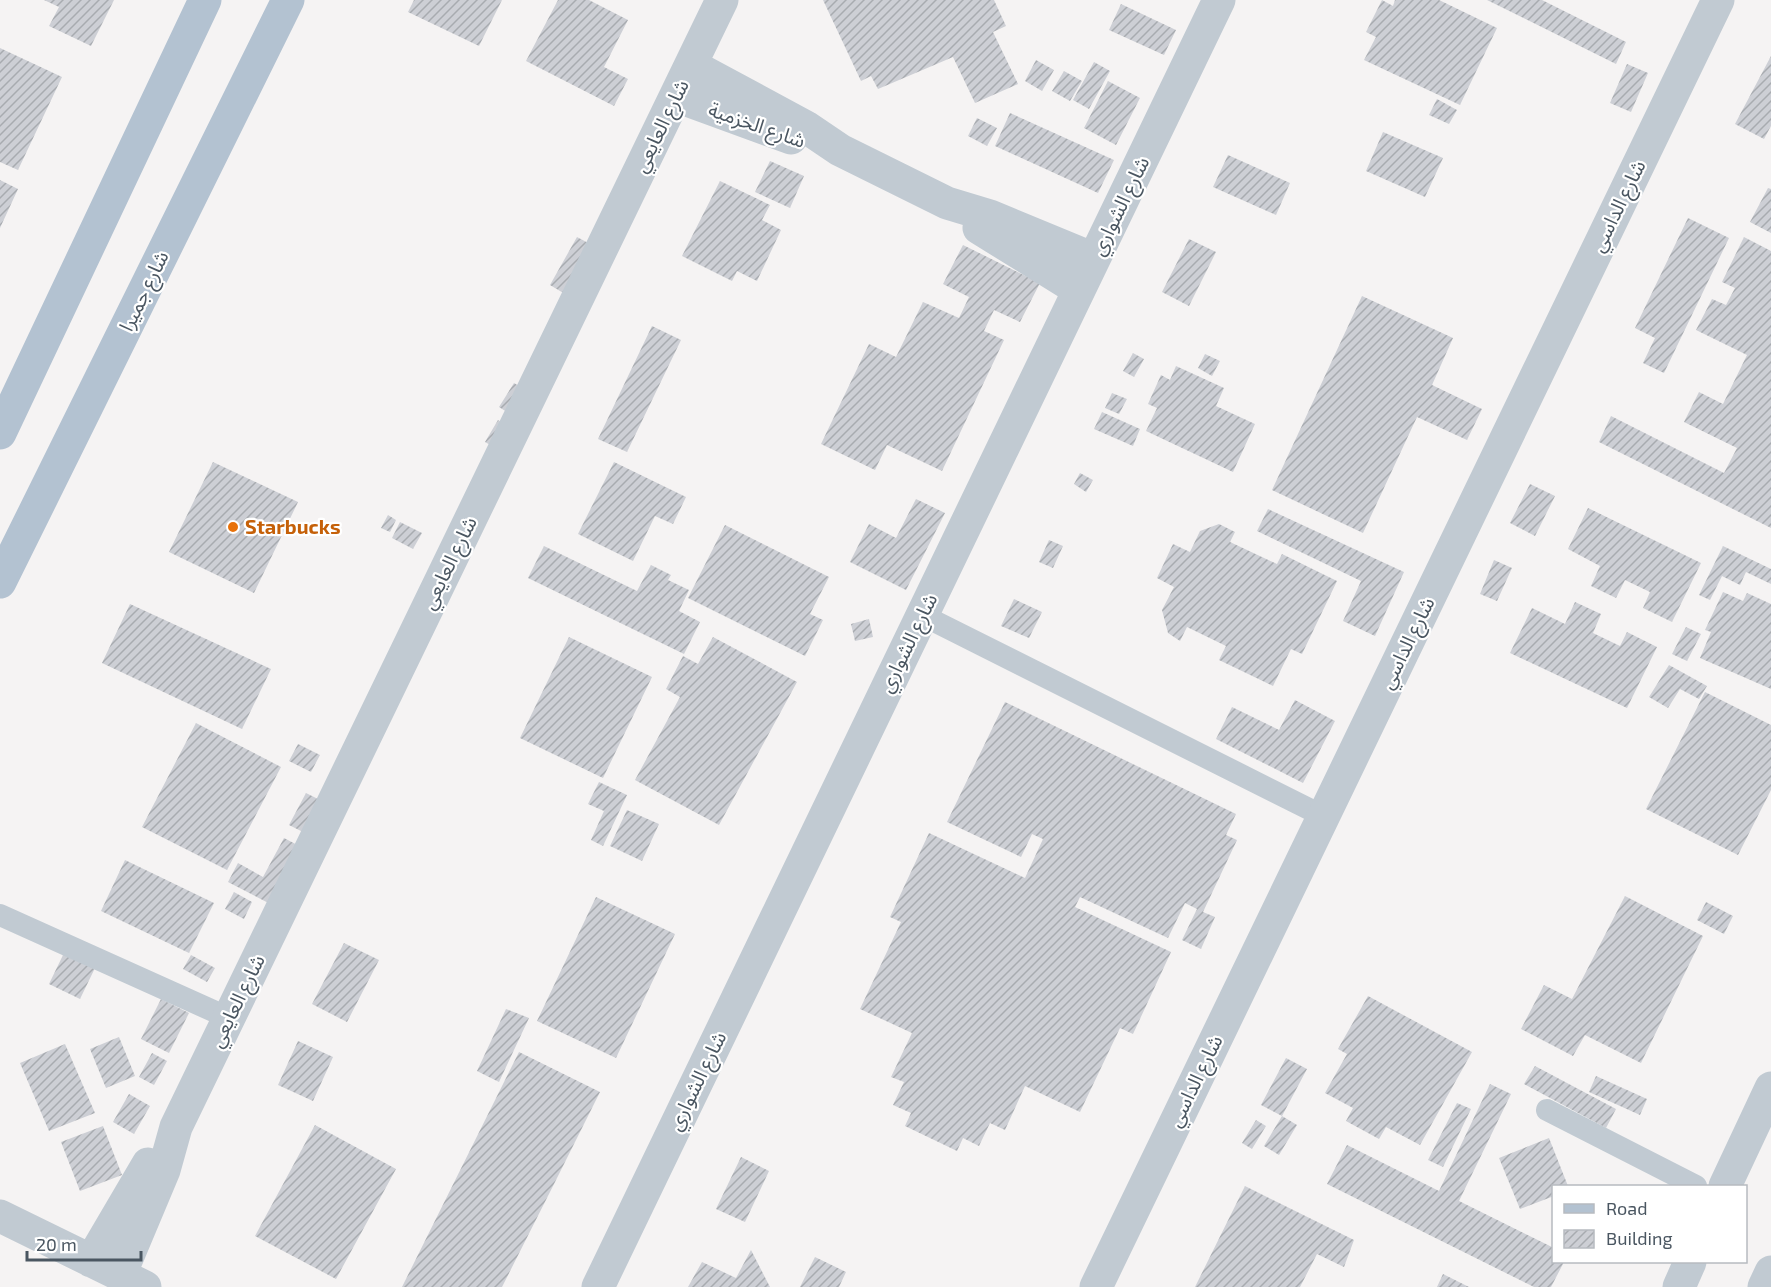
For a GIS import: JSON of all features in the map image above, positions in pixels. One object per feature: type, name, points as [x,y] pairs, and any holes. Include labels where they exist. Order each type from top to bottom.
[{"type":"main road","points":[[0,433],[11,395],[205,0]]},
{"type":"main road","name":"شارع جميرا","points":[[0,582],[288,0]]},
{"type":"street","name":"شارع العايعي","points":[[132,1281],[176,1127],[722,0]]},
{"type":"street","name":"شارع الشواري","points":[[598,1287],[1219,0]]},
{"type":"street","name":"شارع الداسي","points":[[1096,1287],[1718,0]]},
{"type":"street","name":"شارع الخزمية","points":[[691,65],[806,127],[840,150],[947,203],[990,216],[1094,259]]},
{"type":"street","name":"شارع الخزمية","points":[[676,96],[799,141],[840,150]]},
{"type":"street","name":"شارع الخزمية","points":[[947,203],[982,231],[1079,290]]},
{"type":"street","points":[[1725,1185],[1771,1088]]},
{"type":"street","name":"شارع العايعي","points":[[91,1261],[149,1162],[176,1127]]},
{"type":"street","points":[[0,1216],[132,1281]]},
{"type":"street","points":[[1679,1287],[1690,1263]]},
{"type":"street","points":[[1764,1287],[1771,1272]]},
{"type":"lane","points":[[922,615],[1323,816]]},
{"type":"lane","points":[[0,915],[229,1018]]},
{"type":"lane","points":[[1547,1110],[1694,1185]]},
{"type":"building","points":[[44,0],[114,0],[91,46],[49,26],[59,7]]},
{"type":"building","points":[[414,0],[502,0],[479,46],[408,12]]},
{"type":"building","points":[[558,0],[589,0],[628,20],[604,67],[628,79],[614,106],[526,61]]},
{"type":"building","points":[[823,0],[994,0],[1006,26],[993,32],[1018,84],[975,103],[953,57],[878,89],[871,76],[861,81]]},
{"type":"building","points":[[1382,0],[1393,6],[1395,0],[1439,0],[1497,28],[1460,105],[1364,60],[1376,37],[1366,32]]},
{"type":"building","points":[[1487,0],[1542,0],[1626,42],[1616,64]]},
{"type":"building","points":[[1121,4],[1176,30],[1164,55],[1109,30]]},
{"type":"building","points":[[0,48],[62,77],[18,170],[0,162]]},
{"type":"building","points":[[1771,56],[1771,126],[1764,139],[1735,124]]},
{"type":"building","points":[[1036,60],[1054,70],[1042,91],[1025,81]]},
{"type":"building","points":[[1094,62],[1110,71],[1089,109],[1073,100]]},
{"type":"building","points":[[1627,64],[1648,73],[1631,112],[1610,103]]},
{"type":"building","points":[[1064,71],[1082,81],[1070,101],[1052,91]]},
{"type":"building","points":[[1108,81],[1140,98],[1116,145],[1084,128]]},
{"type":"building","points":[[1437,99],[1457,110],[1449,124],[1429,115]]},
{"type":"building","points":[[1010,113],[1114,160],[1098,193],[995,146]]},
{"type":"building","points":[[977,118],[997,128],[987,146],[968,136]]},
{"type":"building","points":[[1383,132],[1443,158],[1425,197],[1366,171]]},
{"type":"building","points":[[1228,155],[1290,183],[1276,215],[1213,187]]},
{"type":"building","points":[[770,161],[804,176],[790,208],[755,192]]},
{"type":"building","points":[[0,180],[18,189],[0,228]]},
{"type":"building","points":[[720,181],[770,205],[762,220],[781,230],[757,281],[737,271],[732,281],[682,256]]},
{"type":"building","points":[[1768,188],[1771,189],[1771,233],[1750,222]]},
{"type":"building","points":[[1688,218],[1729,238],[1664,373],[1643,363],[1655,338],[1635,328]]},
{"type":"building","points":[[577,237],[592,245],[565,294],[550,285]]},
{"type":"building","points":[[1744,237],[1771,251],[1771,528],[1599,442],[1611,416],[1724,473],[1737,448],[1684,422],[1699,392],[1723,404],[1747,355],[1696,330],[1712,299],[1726,305],[1735,288],[1722,282]]},
{"type":"building","points":[[1189,239],[1216,252],[1189,306],[1162,292]]},
{"type":"building","points":[[963,245],[1040,283],[1020,322],[994,310],[984,331],[1004,340],[942,471],[887,445],[875,470],[821,444],[869,344],[896,357],[923,302],[959,318],[969,297],[943,284]]},
{"type":"building","points":[[1362,296],[1453,338],[1432,385],[1482,409],[1467,440],[1417,417],[1363,533],[1272,490]]},
{"type":"building","points":[[652,326],[681,340],[627,452],[598,439]]},
{"type":"building","points":[[1133,353],[1144,359],[1134,377],[1123,371]]},
{"type":"building","points":[[1205,354],[1220,361],[1212,376],[1198,368]]},
{"type":"building","points":[[1176,366],[1224,388],[1216,406],[1255,424],[1233,472],[1146,431],[1157,408],[1148,404],[1161,375],[1170,380]]},
{"type":"building","points":[[514,383],[529,392],[513,416],[499,407]]},
{"type":"building","points":[[1112,393],[1127,399],[1119,414],[1105,408]]},
{"type":"building","points":[[1102,412],[1140,429],[1133,446],[1094,429]]},
{"type":"building","points":[[498,420],[511,428],[499,450],[485,442]]},
{"type":"building","name":"Starbucks","points":[[213,462],[298,502],[254,593],[169,552]]},
{"type":"building","points":[[614,462],[686,497],[673,524],[655,516],[633,561],[578,534]]},
{"type":"building","points":[[1080,473],[1093,480],[1086,492],[1074,484]]},
{"type":"building","points":[[1530,484],[1555,496],[1535,536],[1510,523]]},
{"type":"building","points":[[916,499],[945,513],[906,590],[850,562],[869,524],[896,538]]},
{"type":"building","points":[[1588,508],[1701,563],[1672,622],[1643,608],[1650,592],[1625,580],[1616,598],[1591,586],[1600,566],[1568,549]]},
{"type":"building","points":[[1268,509],[1404,572],[1375,636],[1343,621],[1361,581],[1257,531]]},
{"type":"building","points":[[388,515],[396,520],[390,532],[381,528]]},
{"type":"building","points":[[400,522],[422,533],[413,549],[392,538]]},
{"type":"building","points":[[1219,524],[1235,532],[1230,542],[1277,564],[1282,554],[1337,581],[1302,654],[1291,649],[1273,686],[1219,660],[1226,646],[1187,627],[1180,641],[1168,633],[1162,610],[1174,587],[1157,578],[1173,544],[1190,552],[1200,531]]},
{"type":"building","points":[[725,525],[829,577],[810,614],[823,620],[805,656],[688,598]]},
{"type":"building","points":[[1049,540],[1063,546],[1053,568],[1039,562]]},
{"type":"building","points":[[544,546],[637,591],[651,565],[671,575],[668,580],[689,590],[679,611],[700,622],[684,654],[528,578]]},
{"type":"building","points":[[1723,546],[1771,569],[1771,584],[1746,572],[1740,585],[1722,576],[1710,600],[1699,595]]},
{"type":"building","points":[[1494,560],[1512,568],[1497,601],[1480,594]]},
{"type":"building","points":[[1723,592],[1743,601],[1747,593],[1771,604],[1771,689],[1700,658],[1711,632],[1705,630]]},
{"type":"building","points":[[1014,599],[1042,612],[1029,638],[1001,626]]},
{"type":"building","points":[[1575,602],[1601,614],[1593,633],[1620,646],[1627,632],[1657,647],[1627,708],[1510,653],[1532,608],[1565,624]]},
{"type":"building","points":[[130,604],[271,669],[242,729],[102,663]]},
{"type":"building","points":[[869,619],[873,637],[855,641],[851,624]]},
{"type":"building","points":[[1686,627],[1701,634],[1687,661],[1672,654]]},
{"type":"building","points":[[569,637],[652,677],[603,778],[520,738]]},
{"type":"building","points":[[713,637],[797,682],[719,825],[635,780],[680,697],[666,689],[683,656],[698,664]]},
{"type":"building","points":[[1669,665],[1707,686],[1699,699],[1680,689],[1668,708],[1649,697]]},
{"type":"building","points":[[1705,692],[1771,725],[1771,790],[1738,855],[1646,809]]},
{"type":"building","points":[[1295,700],[1335,721],[1303,783],[1216,739],[1232,707],[1279,730]]},
{"type":"building","points":[[1005,702],[1236,814],[1226,835],[1237,840],[1203,912],[1215,917],[1201,949],[1182,940],[1197,909],[1185,903],[1168,938],[1080,897],[1075,907],[1171,952],[1133,1034],[1120,1028],[1080,1112],[1025,1086],[1005,1130],[990,1123],[979,1146],[963,1138],[957,1151],[905,1126],[911,1113],[893,1105],[904,1082],[891,1077],[912,1033],[860,1009],[901,922],[890,917],[929,833],[1025,878],[1043,839],[1032,834],[1021,857],[947,822]]},
{"type":"building","points":[[196,723],[281,767],[227,870],[142,827]]},
{"type":"building","points":[[298,744],[320,755],[311,772],[289,761]]},
{"type":"building","points":[[599,782],[627,795],[603,846],[591,840],[604,811],[588,804]]},
{"type":"building","points":[[306,793],[330,805],[313,837],[289,825]]},
{"type":"building","points":[[627,810],[659,824],[642,861],[610,846]]},
{"type":"building","points":[[284,838],[307,850],[276,907],[228,882],[238,863],[263,877]]},
{"type":"building","points":[[125,860],[214,903],[189,953],[101,911]]},
{"type":"building","points":[[234,892],[252,902],[244,919],[225,909]]},
{"type":"building","points":[[1625,896],[1703,936],[1641,1063],[1585,1035],[1573,1056],[1521,1029],[1544,985],[1572,999]]},
{"type":"building","points":[[596,897],[675,934],[616,1058],[537,1021]]},
{"type":"building","points":[[1706,902],[1733,916],[1724,934],[1697,920]]},
{"type":"building","points":[[344,943],[379,960],[347,1022],[312,1004]]},
{"type":"building","points":[[64,953],[95,968],[80,999],[49,984]]},
{"type":"building","points":[[191,955],[215,968],[207,982],[183,969]]},
{"type":"building","points":[[1368,996],[1472,1052],[1420,1145],[1386,1127],[1379,1139],[1346,1121],[1353,1108],[1325,1093],[1347,1054],[1338,1049]]},
{"type":"building","points":[[161,999],[189,1013],[169,1053],[141,1039]]},
{"type":"building","points":[[506,1009],[529,1018],[499,1082],[477,1071]]},
{"type":"building","points":[[119,1037],[135,1076],[106,1088],[90,1049]]},
{"type":"building","points":[[298,1041],[333,1057],[313,1101],[278,1085]]},
{"type":"building","points":[[65,1044],[95,1113],[49,1131],[20,1063]]},
{"type":"building","points":[[519,1052],[600,1092],[502,1287],[402,1287]]},
{"type":"building","points":[[152,1053],[167,1061],[154,1085],[139,1077]]},
{"type":"building","points":[[1286,1058],[1307,1069],[1282,1116],[1261,1105]]},
{"type":"building","points":[[1535,1066],[1616,1109],[1606,1128],[1524,1084]]},
{"type":"building","points":[[1596,1076],[1647,1099],[1640,1115],[1589,1092]]},
{"type":"building","points":[[1490,1084],[1511,1094],[1459,1201],[1552,1247],[1552,1263],[1563,1263],[1551,1287],[1534,1287],[1327,1184],[1347,1145],[1439,1191]]},
{"type":"building","points":[[129,1094],[150,1106],[134,1134],[113,1122]]},
{"type":"building","points":[[1457,1103],[1471,1109],[1443,1167],[1428,1160]]},
{"type":"building","points":[[1282,1116],[1297,1125],[1279,1155],[1264,1146]]},
{"type":"building","points":[[1256,1120],[1266,1126],[1252,1149],[1242,1143]]},
{"type":"building","points":[[315,1125],[396,1169],[336,1279],[255,1236]]},
{"type":"building","points":[[103,1126],[122,1175],[80,1191],[61,1142]]},
{"type":"building","points":[[1549,1138],[1568,1185],[1552,1185],[1552,1197],[1520,1209],[1499,1158]]},
{"type":"building","points":[[741,1157],[769,1171],[745,1222],[716,1209]]},
{"type":"building","points":[[1245,1186],[1354,1240],[1344,1267],[1317,1254],[1300,1287],[1195,1287]]},
{"type":"building","points":[[751,1250],[770,1287],[688,1287],[702,1262],[736,1278]]},
{"type":"building","points":[[815,1257],[846,1272],[839,1287],[800,1287]]},
{"type":"building","points":[[1443,1274],[1469,1287],[1437,1287]]},
{"type":"place","name":"Starbucks","points":[[233,527]]}]
